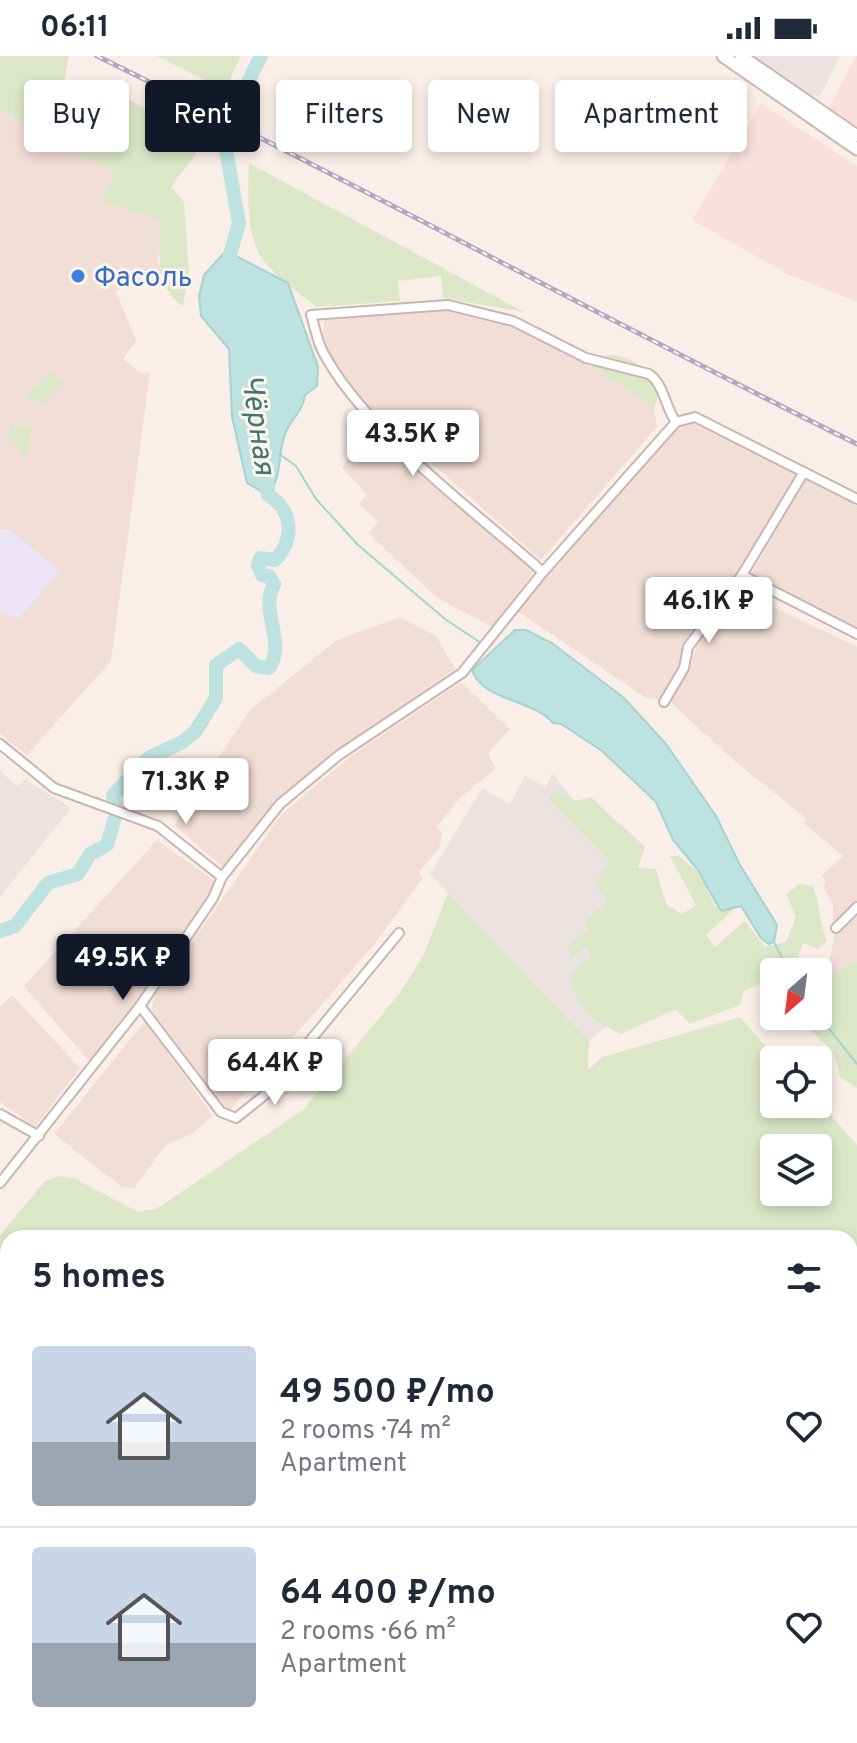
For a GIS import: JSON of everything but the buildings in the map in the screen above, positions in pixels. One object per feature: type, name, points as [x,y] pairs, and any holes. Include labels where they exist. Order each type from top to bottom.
[{"type":"main road","points":[[723,56],[857,149]]},
{"type":"main road","points":[[741,56],[857,136]]},
{"type":"street","points":[[543,572],[354,399],[322,350],[311,315],[448,305],[513,321],[586,358],[649,374],[657,379],[665,405],[676,422]]},
{"type":"street","points":[[0,1183],[39,1136],[86,1070],[140,1006],[213,898],[222,877],[288,796],[339,755],[462,673],[543,572],[676,422],[695,417],[857,499]]},
{"type":"street","points":[[664,702],[684,668],[688,647],[742,575],[804,472]]},
{"type":"street","points":[[742,575],[857,634]]},
{"type":"street","points":[[0,744],[54,788],[127,812],[173,836],[222,877]]},
{"type":"street","points":[[836,928],[857,907]]},
{"type":"street","points":[[140,1006],[221,1112],[236,1118],[266,1094],[399,933]]},
{"type":"street","points":[[0,1114],[39,1136]]},
{"type":"shaded area","points":[[753,56],[840,56],[821,95],[812,97]]},
{"type":"shaded area","points":[[857,56],[857,127],[829,107]]},
{"type":"shaded area","points":[[761,103],[857,166],[857,302],[787,274],[692,220],[732,152],[747,152],[747,127]]},
{"type":"shaded area","points":[[0,110],[24,123],[24,152],[75,152],[115,174],[159,221],[158,262],[162,274],[116,291],[136,341],[123,359],[139,372],[150,373],[111,661],[27,755],[0,734]]},
{"type":"shaded area","points":[[453,309],[510,324],[590,366],[654,408],[657,427],[541,560],[368,407],[323,346],[324,320]]},
{"type":"shaded area","points":[[689,421],[798,474],[739,574],[684,645],[679,670],[660,700],[646,698],[517,611],[678,427]]},
{"type":"shaded area","points":[[369,427],[534,572],[492,627],[436,597],[368,533],[379,522],[359,504],[367,494],[342,468]]},
{"type":"shaded area","points":[[806,480],[857,506],[857,630],[749,577]]},
{"type":"shaded area","points":[[0,529],[9,529],[60,571],[19,618],[0,611]]},
{"type":"shaded area","points":[[735,588],[857,647],[857,905],[833,925],[833,905],[823,886],[826,882],[822,875],[844,856],[804,824],[806,818],[738,764],[669,701],[691,665],[697,644]]},
{"type":"shaded area","points":[[400,617],[436,636],[455,669],[322,761],[275,803],[223,867],[174,825],[250,710],[337,640]]},
{"type":"shaded area","points":[[461,682],[510,729],[488,754],[496,768],[459,799],[437,827],[442,832],[439,849],[419,872],[423,878],[373,946],[229,1111],[155,1016],[152,1009],[154,996],[282,814],[351,756]]},
{"type":"shaded area","points":[[0,771],[17,786],[24,779],[71,808],[0,897]]},
{"type":"shaded area","points":[[552,773],[699,952],[589,1041],[430,874],[482,788],[510,804],[525,776],[546,787]]},
{"type":"shaded area","points":[[157,840],[216,882],[138,1005],[89,1061],[24,986]]},
{"type":"shaded area","points":[[857,916],[857,961],[832,975],[830,958],[835,933]]},
{"type":"shaded area","points":[[12,995],[80,1068],[35,1127],[0,1102],[0,1007]]},
{"type":"shaded area","points":[[145,1021],[213,1116],[191,1134],[165,1146],[134,1188],[122,1187],[54,1134]]},
{"type":"green space","points":[[0,56],[69,56],[64,80],[24,80],[24,123],[0,110]]},
{"type":"green space","points":[[157,56],[241,56],[230,80],[205,80]]},
{"type":"green space","points":[[129,100],[145,108],[145,152],[196,152],[171,187],[184,202],[189,272],[183,306],[167,289],[163,279],[159,256],[159,221],[102,200],[115,174],[75,152],[129,152]]},
{"type":"green space","points":[[249,163],[524,312],[443,298],[441,276],[398,281],[400,301],[316,307],[268,266],[255,244],[250,217]]},
{"type":"green space","points":[[607,355],[627,358],[646,370],[657,388],[654,408],[590,366],[605,361]]},
{"type":"green space","points":[[50,371],[63,382],[44,403],[25,399]]},
{"type":"green space","points":[[10,424],[31,428],[27,460],[8,436]]},
{"type":"green space","points":[[554,790],[575,801],[591,797],[645,847],[638,868],[656,869],[666,904],[682,914],[696,905],[670,856],[679,856],[701,875],[715,907],[733,910],[706,935],[715,947],[745,921],[765,947],[786,942],[796,917],[786,894],[800,884],[813,886],[827,941],[818,949],[803,943],[798,956],[800,958],[760,958],[760,983],[744,991],[740,1005],[690,1024],[676,1009],[621,1034],[593,1018],[581,1005],[570,974],[590,957],[588,946],[572,957],[567,946],[589,929],[584,923],[607,901],[595,884],[609,860],[549,799]]},
{"type":"green space","points":[[448,893],[589,1041],[588,1069],[603,1057],[740,1017],[766,1046],[760,1046],[760,1118],[832,1117],[857,1145],[857,1230],[4,1230],[45,1181],[59,1176],[74,1178],[138,1212],[156,1209],[303,1110],[400,993],[424,954]]},
{"type":"green space","points":[[857,961],[857,1088],[839,1076],[832,1046],[827,1046],[810,1030],[832,1030],[832,975]]},
{"type":"water","points":[[223,254],[234,255],[288,283],[318,367],[317,386],[305,395],[285,434],[278,473],[268,495],[247,483],[232,417],[229,349],[201,316],[199,296],[204,275]]},
{"type":"water","points":[[515,630],[526,630],[552,643],[624,698],[666,744],[716,816],[740,865],[777,925],[774,942],[769,944],[761,938],[741,906],[722,911],[719,908],[698,870],[673,840],[656,802],[602,751],[561,724],[553,723],[533,709],[497,694],[478,680],[472,670]]},
{"type":"waterway","name":"Чёрная","points":[[233,274],[230,255],[239,223],[223,133],[261,56]]},
{"type":"waterway","points":[[279,454],[296,466],[316,499],[358,545],[445,619],[481,643]]},
{"type":"waterway","name":"Чёрная","points":[[0,931],[15,926],[48,883],[78,874],[90,854],[107,845],[116,814],[113,795],[150,757],[181,743],[195,732],[216,698],[216,665],[239,649],[256,666],[269,668],[275,648],[269,605],[274,584],[269,576],[262,575],[258,566],[260,558],[275,560],[281,552],[286,543],[288,525],[282,509],[268,495],[267,475]]},
{"type":"waterway","points":[[774,942],[782,958]]},
{"type":"waterway","points":[[830,1030],[857,1064]]},
{"type":"railway","points":[[97,56],[857,444]]},
{"type":"place","name":"Фасоль","points":[[78,276]]}]
